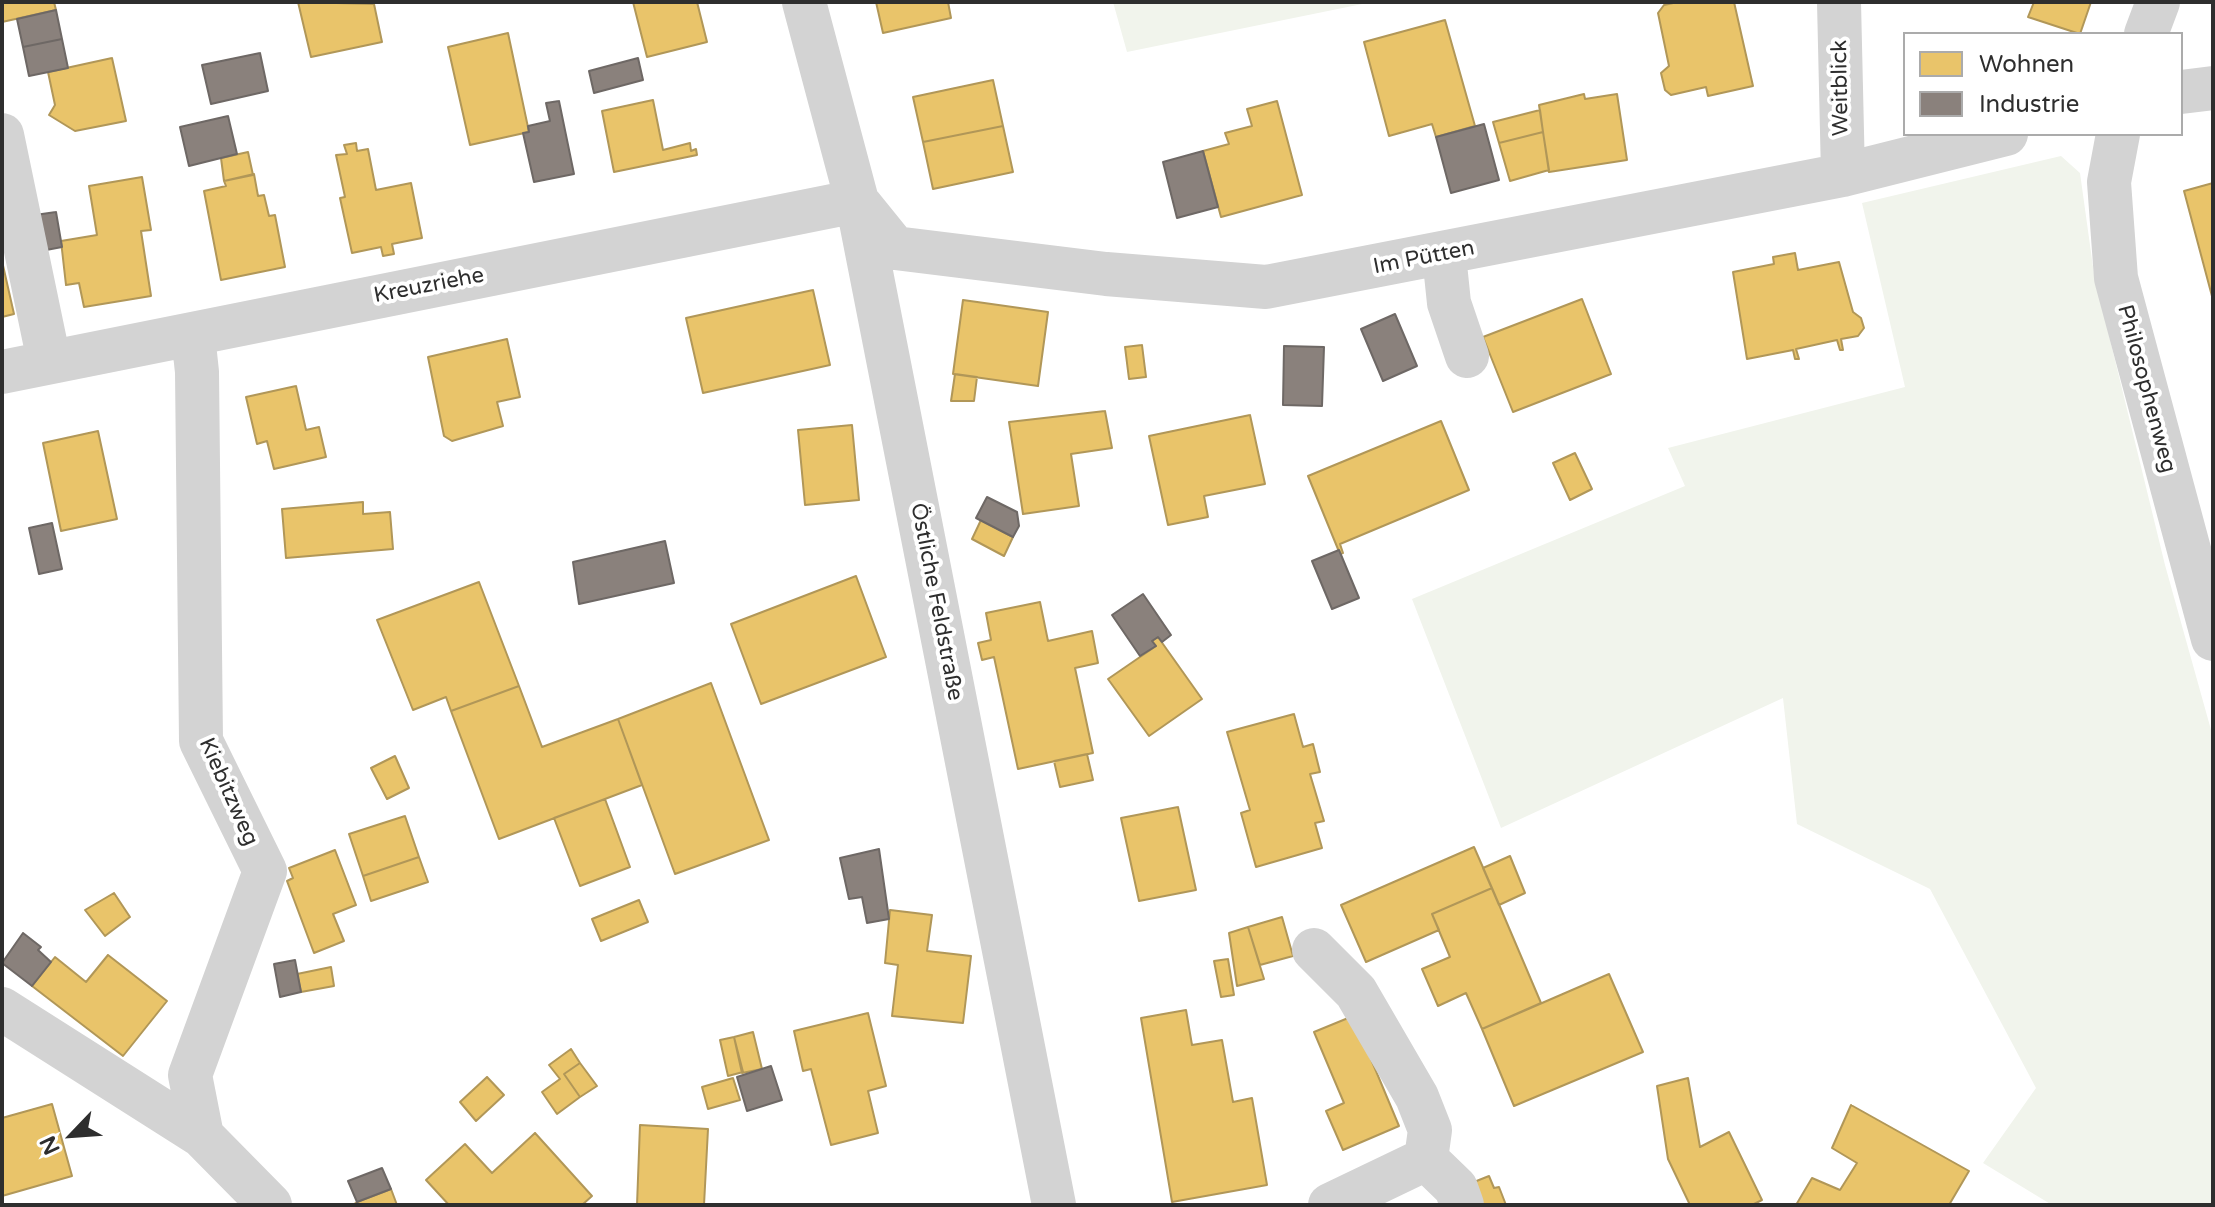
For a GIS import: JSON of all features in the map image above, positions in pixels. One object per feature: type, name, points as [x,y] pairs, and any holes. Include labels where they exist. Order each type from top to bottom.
[{"type":"street","name":"Östliche Feldstraße","points":[[804,2],[857,201],[1054,1205]]},
{"type":"street","name":"Weitblick","points":[[1839,2],[1843,175]]},
{"type":"street","points":[[2147,32],[2158,2]]},
{"type":"street","points":[[2183,92],[2213,88]]},
{"type":"street","points":[[2,135],[49,361]]},
{"type":"street","name":"Im Pütten","points":[[857,201],[895,248],[1106,274],[1266,287],[1444,255],[1843,175],[1998,136]]},
{"type":"street","name":"Philosophenweg","points":[[2118,136],[2109,182],[2116,278],[2213,639]]},
{"type":"street","name":"Kreuzriehe","points":[[2,372],[857,201]]},
{"type":"street","points":[[1444,255],[1449,303],[1467,356]]},
{"type":"street","name":"Kiebitzweg","points":[[193,335],[197,372],[201,741],[265,871],[190,1075],[202,1136]]},
{"type":"street","points":[[1314,950],[1356,992],[1417,1097],[1430,1130],[1426,1159]]},
{"type":"street","points":[[2,1009],[202,1136],[270,1205]]},
{"type":"street","points":[[1330,1205],[1426,1159]]},
{"type":"street","points":[[1426,1159],[1456,1188],[1462,1205]]},
{"type":"shaded area","points":[[1113,2],[1372,2],[1127,52]]},
{"type":"shaded area","points":[[2061,156],[2080,173],[2094,274],[2165,565],[2213,737],[2213,1205],[2052,1205],[1983,1163],[2036,1088],[1930,889],[1797,824],[1783,698],[1501,828],[1412,599],[1685,486],[1668,448],[1905,387],[1862,203]]},
{"type":"building: Wohnen","points":[[2,2],[54,2],[56,10],[2,22]]},
{"type":"building: Wohnen","points":[[298,2],[374,4],[382,42],[311,57]]},
{"type":"building: Wohnen","points":[[633,2],[697,2],[707,42],[647,57]]},
{"type":"building: Wohnen","points":[[876,2],[948,2],[951,18],[883,33]]},
{"type":"building: Wohnen","points":[[1734,2],[1753,86],[1708,96],[1706,87],[1671,95],[1665,90],[1661,73],[1669,66],[1658,13],[1664,5]]},
{"type":"building: Wohnen","points":[[2034,2],[2091,2],[2081,32],[2028,17]]},
{"type":"building: Wohnen","points":[[1445,20],[1475,126],[1436,137],[1432,124],[1389,136],[1364,42]]},
{"type":"building: Wohnen","points":[[508,33],[529,132],[470,145],[448,47]]},
{"type":"building: Wohnen","points":[[112,58],[126,121],[75,131],[49,115],[55,105],[48,72]]},
{"type":"building: Wohnen","points":[[993,80],[1003,126],[923,142],[913,97]]},
{"type":"building: Wohnen","points":[[1584,94],[1585,99],[1617,94],[1627,160],[1549,172],[1539,105]]},
{"type":"building: Wohnen","points":[[653,100],[663,150],[690,143],[691,151],[696,149],[697,155],[614,172],[602,111]]},
{"type":"building: Wohnen","points":[[1277,101],[1302,195],[1221,217],[1203,151],[1229,144],[1225,133],[1252,126],[1247,109]]},
{"type":"building: Wohnen","points":[[1540,110],[1543,132],[1499,143],[1493,122]]},
{"type":"building: Wohnen","points":[[1003,126],[1013,172],[933,189],[923,142]]},
{"type":"building: Wohnen","points":[[1543,132],[1549,170],[1510,181],[1499,143]]},
{"type":"building: Wohnen","points":[[356,143],[357,151],[368,149],[376,190],[411,183],[422,238],[392,244],[394,254],[383,256],[381,247],[352,253],[340,198],[345,197],[336,155],[347,154],[344,145]]},
{"type":"building: Wohnen","points":[[248,152],[253,175],[224,181],[221,158]]},
{"type":"building: Wohnen","points":[[254,174],[258,196],[264,195],[269,216],[275,215],[285,267],[221,280],[204,191],[226,186],[224,181]]},
{"type":"building: Wohnen","points":[[142,177],[151,230],[141,231],[151,296],[84,307],[79,283],[66,285],[61,241],[97,235],[89,186]]},
{"type":"building: Wohnen","points":[[2213,183],[2213,300],[2184,191]]},
{"type":"building: Wohnen","points":[[1795,253],[1798,270],[1839,262],[1853,312],[1861,318],[1864,328],[1858,336],[1841,339],[1843,350],[1840,350],[1837,340],[1796,349],[1799,359],[1795,359],[1793,350],[1747,359],[1733,272],[1774,264],[1773,257]]},
{"type":"building: Wohnen","points":[[2,261],[14,314],[2,317]]},
{"type":"building: Wohnen","points":[[813,290],[830,365],[703,393],[686,318]]},
{"type":"building: Wohnen","points":[[1582,299],[1611,374],[1513,412],[1483,337]]},
{"type":"building: Wohnen","points":[[963,300],[1048,312],[1038,386],[953,374]]},
{"type":"building: Wohnen","points":[[507,339],[520,397],[497,402],[503,426],[452,441],[444,436],[428,357]]},
{"type":"building: Wohnen","points":[[1142,345],[1146,377],[1129,379],[1125,347]]},
{"type":"building: Wohnen","points":[[955,374],[977,377],[974,401],[951,401]]},
{"type":"building: Wohnen","points":[[296,386],[306,430],[319,427],[326,457],[274,469],[267,441],[257,444],[246,397]]},
{"type":"building: Wohnen","points":[[1105,411],[1112,448],[1071,454],[1079,506],[1023,514],[1009,422]]},
{"type":"building: Wohnen","points":[[1250,415],[1265,484],[1204,496],[1208,517],[1168,525],[1149,436]]},
{"type":"building: Wohnen","points":[[1441,421],[1469,490],[1340,544],[1343,553],[1340,554],[1308,476]]},
{"type":"building: Wohnen","points":[[852,425],[859,500],[805,505],[798,430]]},
{"type":"building: Wohnen","points":[[98,431],[117,519],[61,531],[43,443]]},
{"type":"building: Wohnen","points":[[1575,453],[1592,489],[1570,500],[1553,463]]},
{"type":"building: Wohnen","points":[[363,502],[363,514],[390,512],[393,549],[286,558],[282,509]]},
{"type":"building: Wohnen","points":[[981,520],[1013,537],[1004,556],[972,539]]},
{"type":"building: Wohnen","points":[[856,576],[886,657],[761,704],[731,624]]},
{"type":"building: Wohnen","points":[[479,582],[519,686],[451,711],[446,697],[413,710],[377,620]]},
{"type":"building: Wohnen","points":[[1040,602],[1048,641],[1092,631],[1098,663],[1075,668],[1093,753],[1018,769],[994,657],[982,660],[978,643],[991,640],[986,613]]},
{"type":"building: Wohnen","points":[[1158,637],[1202,699],[1149,736],[1108,679],[1156,646],[1152,641]]},
{"type":"building: Wohnen","points":[[711,683],[769,840],[675,874],[618,719]]},
{"type":"building: Wohnen","points":[[519,686],[542,747],[618,719],[642,785],[499,839],[451,711]]},
{"type":"building: Wohnen","points":[[1294,714],[1303,747],[1313,744],[1320,772],[1310,774],[1324,821],[1315,823],[1322,848],[1256,867],[1241,813],[1250,810],[1227,732]]},
{"type":"building: Wohnen","points":[[1087,754],[1093,780],[1060,787],[1054,761]]},
{"type":"building: Wohnen","points":[[395,756],[409,788],[387,799],[371,768]]},
{"type":"building: Wohnen","points":[[605,799],[630,867],[580,886],[554,818]]},
{"type":"building: Wohnen","points":[[1178,807],[1196,890],[1139,901],[1121,818]]},
{"type":"building: Wohnen","points":[[405,816],[419,857],[363,876],[349,834]]},
{"type":"building: Wohnen","points":[[1474,847],[1492,888],[1432,914],[1439,930],[1366,962],[1341,905]]},
{"type":"building: Wohnen","points":[[335,850],[356,905],[333,914],[344,941],[314,953],[287,881],[293,878],[289,868]]},
{"type":"building: Wohnen","points":[[1510,856],[1525,893],[1499,905],[1483,868]]},
{"type":"building: Wohnen","points":[[419,857],[428,882],[371,901],[363,876]]},
{"type":"building: Wohnen","points":[[1492,888],[1541,1003],[1482,1029],[1466,993],[1438,1006],[1422,969],[1450,957],[1432,914]]},
{"type":"building: Wohnen","points":[[114,893],[130,917],[105,936],[85,910]]},
{"type":"building: Wohnen","points":[[639,900],[648,922],[601,941],[592,919]]},
{"type":"building: Wohnen","points":[[890,910],[932,915],[927,951],[971,956],[963,1023],[892,1016],[898,965],[885,963]]},
{"type":"building: Wohnen","points":[[1282,917],[1293,956],[1260,965],[1248,927]]},
{"type":"building: Wohnen","points":[[1248,927],[1264,979],[1237,986],[1229,933]]},
{"type":"building: Wohnen","points":[[108,955],[167,1001],[123,1056],[32,986],[55,957],[86,982]]},
{"type":"building: Wohnen","points":[[1228,959],[1234,995],[1221,997],[1214,961]]},
{"type":"building: Wohnen","points":[[331,967],[334,986],[301,992],[297,974]]},
{"type":"building: Wohnen","points":[[1609,974],[1643,1052],[1514,1106],[1482,1029]]},
{"type":"building: Wohnen","points":[[1186,1010],[1192,1045],[1222,1040],[1233,1102],[1252,1098],[1267,1185],[1172,1202],[1141,1018]]},
{"type":"building: Wohnen","points":[[868,1013],[886,1086],[868,1091],[878,1133],[831,1145],[811,1069],[803,1071],[794,1031]]},
{"type":"building: Wohnen","points":[[1353,1016],[1399,1126],[1343,1150],[1326,1111],[1344,1103],[1314,1032]]},
{"type":"building: Wohnen","points":[[753,1032],[762,1069],[742,1073],[734,1037]]},
{"type":"building: Wohnen","points":[[734,1037],[743,1072],[728,1076],[720,1040]]},
{"type":"building: Wohnen","points":[[571,1049],[580,1063],[564,1074],[580,1097],[557,1114],[542,1092],[560,1079],[549,1065]]},
{"type":"building: Wohnen","points":[[580,1063],[597,1086],[580,1097],[564,1074]]},
{"type":"building: Wohnen","points":[[487,1077],[504,1095],[476,1121],[460,1102]]},
{"type":"building: Wohnen","points":[[733,1078],[740,1100],[708,1109],[702,1087]]},
{"type":"building: Wohnen","points":[[1688,1078],[1700,1147],[1729,1132],[1762,1200],[1752,1205],[1690,1205],[1668,1159],[1657,1086]]},
{"type":"building: Wohnen","points":[[52,1104],[72,1176],[2,1196],[2,1118]]},
{"type":"building: Wohnen","points":[[1851,1105],[1969,1171],[1949,1205],[1796,1205],[1812,1178],[1840,1190],[1857,1163],[1832,1148]]},
{"type":"building: Wohnen","points":[[640,1125],[708,1129],[704,1205],[637,1205]]},
{"type":"building: Wohnen","points":[[535,1133],[592,1196],[582,1205],[449,1205],[426,1180],[465,1144],[492,1173]]},
{"type":"building: Wohnen","points":[[1489,1176],[1494,1188],[1499,1187],[1506,1205],[1478,1205],[1474,1182]]},
{"type":"building: Wohnen","points":[[391,1189],[397,1205],[353,1205],[357,1202]]},
{"type":"building: Industrie","points":[[56,10],[62,39],[23,47],[17,19]]},
{"type":"building: Industrie","points":[[62,39],[68,68],[29,76],[23,47]]},
{"type":"building: Industrie","points":[[260,53],[268,91],[211,104],[202,65]]},
{"type":"building: Industrie","points":[[638,58],[643,80],[594,93],[589,71]]},
{"type":"building: Industrie","points":[[559,101],[574,174],[534,182],[523,133],[529,132],[528,126],[550,121],[546,103]]},
{"type":"building: Industrie","points":[[228,116],[237,154],[189,166],[180,127]]},
{"type":"building: Industrie","points":[[1484,124],[1499,180],[1451,193],[1436,137]]},
{"type":"building: Industrie","points":[[1203,151],[1218,207],[1177,218],[1163,162]]},
{"type":"building: Industrie","points":[[56,212],[62,247],[41,251],[35,215]]},
{"type":"building: Industrie","points":[[1395,314],[1417,366],[1383,381],[1361,329]]},
{"type":"building: Industrie","points":[[1284,346],[1324,347],[1322,406],[1283,405]]},
{"type":"building: Industrie","points":[[987,497],[1017,512],[1019,526],[1013,537],[976,518]]},
{"type":"building: Industrie","points":[[52,523],[62,569],[39,574],[29,528]]},
{"type":"building: Industrie","points":[[665,541],[674,583],[579,604],[573,562]]},
{"type":"building: Industrie","points":[[1339,550],[1359,598],[1332,609],[1312,561]]},
{"type":"building: Industrie","points":[[1143,594],[1171,635],[1162,642],[1158,637],[1152,641],[1156,646],[1140,656],[1112,615]]},
{"type":"building: Industrie","points":[[879,849],[889,919],[867,923],[862,897],[849,899],[840,858]]},
{"type":"building: Industrie","points":[[23,933],[41,947],[38,950],[51,962],[32,986],[2,963]]},
{"type":"building: Industrie","points":[[295,960],[301,992],[280,997],[274,964]]},
{"type":"building: Industrie","points":[[771,1066],[782,1100],[747,1111],[737,1077]]},
{"type":"building: Industrie","points":[[382,1168],[391,1189],[357,1202],[348,1181]]}]
